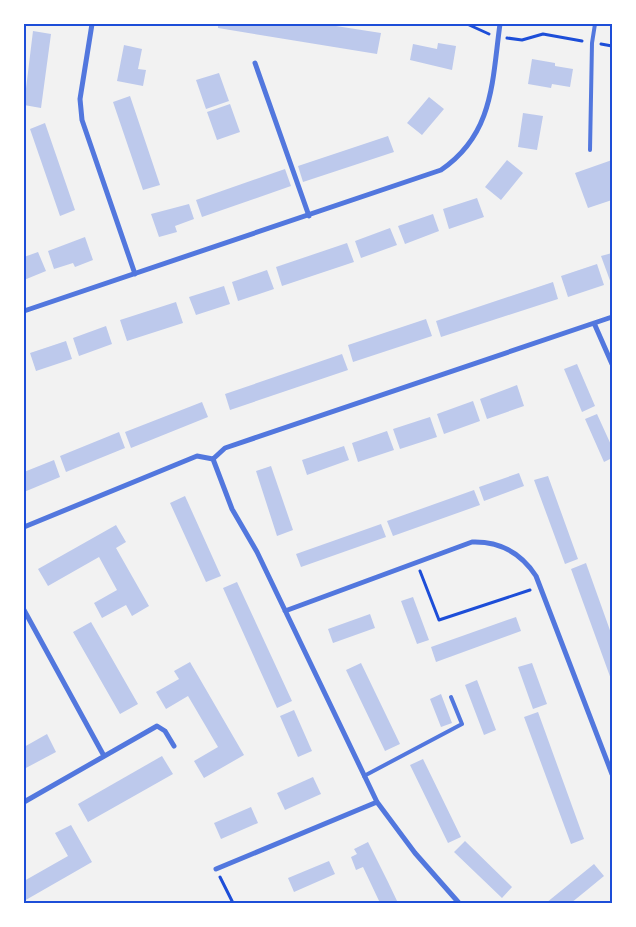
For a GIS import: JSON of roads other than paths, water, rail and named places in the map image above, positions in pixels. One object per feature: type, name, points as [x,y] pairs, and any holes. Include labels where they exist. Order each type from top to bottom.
[{"type":"street","points":[[92,24],[80,99],[82,120],[135,274]]},
{"type":"street","points":[[24,311],[428,176],[441,170],[464,152],[481,127],[486,113],[500,24]]},
{"type":"street","points":[[255,63],[309,216]]},
{"type":"street","points":[[213,459],[225,448],[234,444],[612,317]]},
{"type":"street","points":[[594,323],[612,364]]},
{"type":"street","points":[[24,527],[197,456],[213,459]]},
{"type":"street","points":[[213,459],[232,509],[286,611],[377,802],[415,853],[460,903]]},
{"type":"street","points":[[286,611],[472,542],[492,543],[507,548],[522,558],[533,571],[540,586],[612,774]]},
{"type":"street","points":[[24,610],[104,756]]},
{"type":"street","points":[[24,802],[157,726],[165,731],[174,746]]},
{"type":"street","points":[[216,869],[377,802]]},
{"type":"lane","points":[[590,150],[592,43],[595,24]]},
{"type":"lane","points":[[364,776],[462,724],[452,697]]}]
